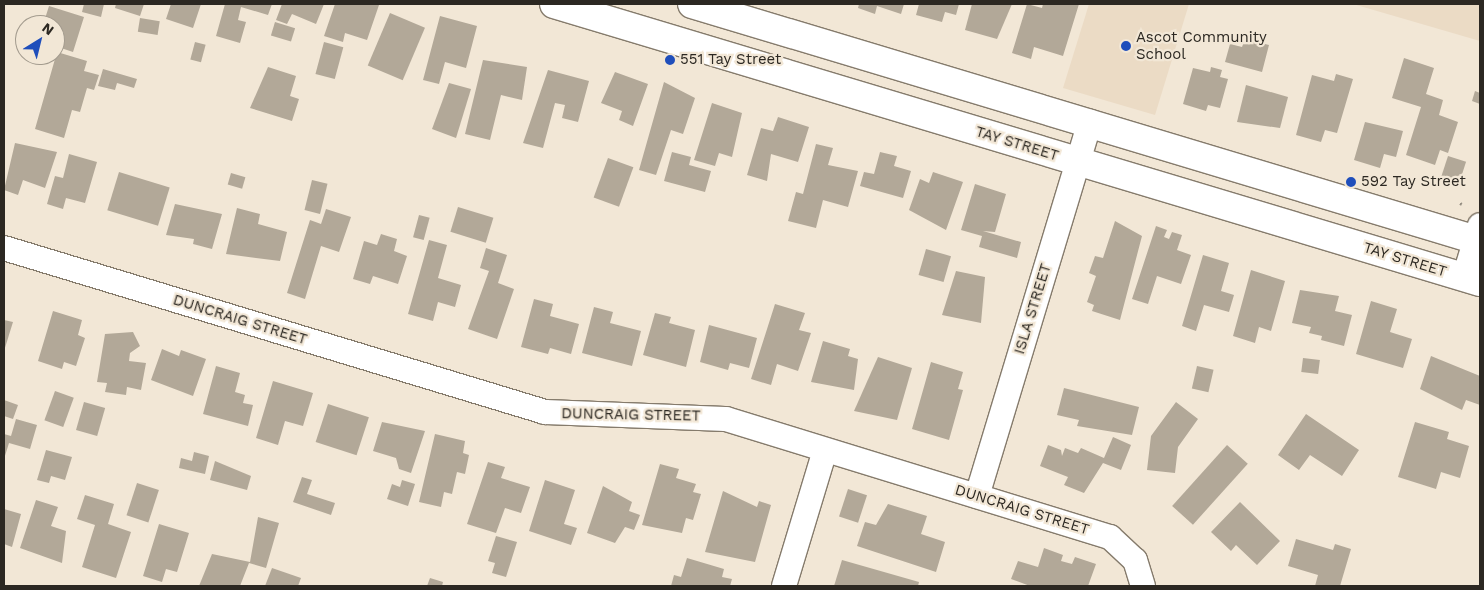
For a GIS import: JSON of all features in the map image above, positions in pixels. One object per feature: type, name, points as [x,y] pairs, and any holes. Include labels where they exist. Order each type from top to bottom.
[{"type":"highway","name":"TAY STREET","points":[[554,4],[1472,280]]},
{"type":"highway","points":[[692,4],[1479,236]]},
{"type":"highway","points":[[719,54],[730,15]]},
{"type":"street","name":"ISLA STREET","points":[[977,496],[1090,122]]},
{"type":"street","points":[[1472,280],[1479,236]]},
{"type":"street","name":"DUNCRAIG STREET","points":[[4,248],[545,412],[703,416],[825,450],[1110,537],[1135,560],[1142,586]]},
{"type":"street","points":[[784,586],[825,450]]},
{"type":"shaded area","name":"Ascot Community School","points":[[1089,4],[1189,4],[1155,115],[1063,88]]},
{"type":"shaded area","points":[[1353,4],[1480,4],[1480,41]]},
{"type":"building","points":[[84,4],[104,4],[101,17],[82,12]]},
{"type":"building","points":[[116,4],[144,4],[140,16],[115,8]]},
{"type":"building","points":[[171,4],[201,4],[193,28],[166,19]]},
{"type":"building","points":[[225,4],[272,4],[268,15],[241,7],[238,20],[246,22],[240,43],[216,36]]},
{"type":"building","points":[[282,4],[324,4],[316,24],[292,14],[287,24],[276,20]]},
{"type":"building","points":[[335,4],[379,5],[367,40],[345,33],[343,42],[324,36]]},
{"type":"building","points":[[859,4],[904,4],[901,14],[877,6],[875,14],[858,8]]},
{"type":"building","points":[[919,4],[959,4],[956,15],[945,12],[942,22],[916,15]]},
{"type":"building","points":[[972,4],[1012,4],[997,39],[965,30]]},
{"type":"building","points":[[1027,4],[1042,8],[1043,4],[1079,4],[1063,56],[1034,47],[1031,59],[1012,53]]},
{"type":"building","points":[[49,6],[84,17],[73,52],[65,49],[65,15],[46,15]]},
{"type":"building","points":[[390,13],[425,28],[403,80],[368,65]]},
{"type":"building","points":[[440,16],[477,26],[466,68],[445,62],[439,84],[423,80]]},
{"type":"building","points":[[140,18],[160,21],[158,35],[138,32]]},
{"type":"building","points":[[275,22],[295,28],[291,42],[271,35]]},
{"type":"building","points":[[1245,39],[1269,45],[1262,72],[1225,62],[1230,44],[1242,47]]},
{"type":"building","points":[[195,42],[206,45],[201,62],[190,59]]},
{"type":"building","points":[[324,42],[343,47],[335,79],[315,74]]},
{"type":"building","points":[[65,54],[87,61],[84,71],[99,75],[94,90],[87,88],[80,112],[72,110],[64,138],[35,129],[53,65],[65,65]]},
{"type":"building","points":[[1404,58],[1434,68],[1426,94],[1443,100],[1439,115],[1458,122],[1448,153],[1440,150],[1435,165],[1406,155],[1421,107],[1392,98]]},
{"type":"building","points":[[483,60],[527,67],[522,100],[501,95],[490,140],[465,134]]},
{"type":"building","points":[[268,67],[296,76],[290,96],[299,99],[292,121],[250,108]]},
{"type":"building","points":[[1211,67],[1222,70],[1220,77],[1228,79],[1220,108],[1208,105],[1206,111],[1183,104],[1193,68],[1210,72]]},
{"type":"building","points":[[103,69],[137,79],[134,88],[117,83],[115,90],[98,86]]},
{"type":"building","points":[[548,70],[589,81],[578,122],[562,118],[565,105],[555,103],[543,148],[523,143]]},
{"type":"building","points":[[615,72],[648,84],[633,126],[619,120],[622,111],[601,103]]},
{"type":"building","points":[[1336,74],[1353,79],[1337,133],[1325,130],[1321,142],[1296,135],[1312,75],[1334,81]]},
{"type":"building","points":[[664,82],[695,98],[683,134],[671,130],[656,175],[639,170]]},
{"type":"building","points":[[449,83],[471,89],[456,138],[432,129]]},
{"type":"building","points":[[1246,85],[1288,97],[1280,128],[1237,122]]},
{"type":"building","points":[[1475,91],[1480,93],[1480,104],[1472,101]]},
{"type":"building","points":[[712,103],[742,113],[732,157],[719,153],[715,166],[694,160]]},
{"type":"building","points":[[778,117],[809,127],[798,162],[771,154],[767,181],[747,175],[761,128],[773,131]]},
{"type":"building","points":[[1365,122],[1403,131],[1396,157],[1384,154],[1380,168],[1354,160]]},
{"type":"building","points":[[15,143],[57,152],[45,188],[23,180],[18,195],[4,190]]},
{"type":"building","points":[[816,144],[833,148],[828,165],[858,171],[848,207],[823,200],[816,228],[788,221],[796,192],[803,194]]},
{"type":"building","points":[[672,152],[691,157],[689,165],[711,171],[705,192],[664,181]]},
{"type":"building","points":[[880,152],[897,156],[894,166],[911,171],[903,198],[860,186],[864,172],[874,174]]},
{"type":"building","points":[[69,154],[97,162],[85,203],[66,198],[63,209],[47,204],[55,176],[63,178]]},
{"type":"building","points":[[1448,156],[1466,162],[1459,185],[1441,179]]},
{"type":"building","points":[[608,158],[633,167],[619,207],[594,197]]},
{"type":"building","points":[[119,172],[170,187],[158,226],[107,210]]},
{"type":"building","points":[[933,172],[963,182],[946,230],[909,210],[920,179],[929,183]]},
{"type":"building","points":[[231,173],[245,177],[242,189],[228,185]]},
{"type":"building","points":[[312,180],[328,184],[320,214],[305,210]]},
{"type":"building","points":[[975,184],[1006,194],[995,232],[983,231],[1021,242],[1017,258],[979,247],[982,236],[961,230]]},
{"type":"building","points":[[175,204],[222,214],[212,249],[193,244],[194,239],[166,235]]},
{"type":"building","points":[[458,207],[493,218],[486,243],[450,232]]},
{"type":"building","points":[[237,208],[260,214],[258,224],[287,232],[280,261],[226,254]]},
{"type":"building","points":[[326,209],[351,217],[339,252],[321,246],[305,299],[287,293],[310,220],[321,224]]},
{"type":"building","points":[[419,215],[430,218],[424,240],[413,237]]},
{"type":"building","points":[[1115,221],[1142,236],[1120,320],[1092,311],[1094,305],[1087,302],[1096,276],[1089,273],[1095,256],[1103,258]]},
{"type":"building","points":[[1156,226],[1167,230],[1164,237],[1169,239],[1172,232],[1182,235],[1177,250],[1191,255],[1181,284],[1157,276],[1148,304],[1132,299]]},
{"type":"building","points":[[381,234],[397,239],[394,251],[407,256],[398,284],[373,276],[370,284],[353,279],[364,241],[377,245]]},
{"type":"building","points":[[429,240],[447,245],[438,278],[461,285],[455,307],[438,302],[433,321],[408,314]]},
{"type":"building","points":[[486,248],[507,255],[498,283],[514,289],[497,339],[468,329],[489,271],[480,268]]},
{"type":"building","points":[[926,249],[951,256],[944,282],[919,275]]},
{"type":"building","points":[[1203,255],[1229,263],[1221,291],[1234,295],[1229,312],[1204,305],[1196,331],[1182,326]]},
{"type":"building","points":[[1251,270],[1285,281],[1271,331],[1259,327],[1255,343],[1233,336]]},
{"type":"building","points":[[956,271],[985,277],[981,323],[942,315]]},
{"type":"building","points":[[1300,290],[1339,296],[1335,311],[1352,315],[1344,346],[1321,340],[1322,336],[1309,333],[1311,327],[1292,323]]},
{"type":"building","points":[[534,299],[553,304],[550,316],[579,324],[571,354],[550,348],[548,354],[521,347]]},
{"type":"building","points":[[1371,301],[1397,309],[1390,332],[1412,339],[1403,368],[1356,354]]},
{"type":"building","points":[[775,304],[805,313],[799,330],[811,333],[798,371],[777,364],[771,385],[751,379]]},
{"type":"building","points":[[594,307],[613,312],[610,323],[641,331],[632,366],[582,353]]},
{"type":"building","points":[[53,311],[82,320],[78,335],[85,338],[76,366],[64,362],[62,369],[38,361]]},
{"type":"building","points":[[655,313],[671,317],[669,323],[695,330],[686,367],[643,355]]},
{"type":"building","points":[[4,320],[13,322],[4,351]]},
{"type":"building","points":[[709,325],[757,338],[749,368],[730,363],[728,370],[700,362]]},
{"type":"building","points":[[133,332],[140,346],[130,353],[129,361],[146,363],[141,390],[127,387],[126,395],[105,392],[107,383],[97,382],[105,334]]},
{"type":"building","points":[[823,341],[850,349],[848,356],[858,359],[854,390],[811,382]]},
{"type":"building","points":[[162,349],[179,356],[181,350],[206,359],[193,396],[151,380]]},
{"type":"building","points":[[1431,356],[1480,376],[1480,405],[1466,400],[1462,410],[1420,389]]},
{"type":"building","points":[[878,357],[912,368],[897,420],[854,411]]},
{"type":"building","points":[[1303,358],[1320,360],[1318,374],[1301,372]]},
{"type":"building","points":[[931,362],[963,372],[958,389],[963,390],[949,440],[912,429]]},
{"type":"building","points":[[216,366],[240,373],[235,392],[245,395],[243,403],[253,405],[248,426],[203,414]]},
{"type":"building","points":[[1197,366],[1214,370],[1208,392],[1192,388]]},
{"type":"building","points":[[273,381],[313,393],[303,426],[285,421],[278,445],[256,438]]},
{"type":"building","points":[[1064,388],[1139,407],[1132,435],[1077,426],[1079,420],[1057,415]]},
{"type":"building","points":[[55,391],[74,398],[63,427],[44,420]]},
{"type":"building","points":[[4,400],[18,405],[13,419],[4,416]]},
{"type":"building","points":[[84,402],[105,408],[97,436],[76,430]]},
{"type":"building","points":[[1176,402],[1198,419],[1178,447],[1175,473],[1147,470],[1151,436]]},
{"type":"building","points":[[328,404],[369,417],[357,455],[316,442]]},
{"type":"building","points":[[1306,414],[1359,450],[1342,476],[1310,455],[1299,470],[1278,455]]},
{"type":"building","points":[[16,419],[37,425],[30,449],[9,443],[4,459],[4,434],[11,436]]},
{"type":"building","points":[[382,422],[425,431],[411,473],[399,469],[396,458],[373,451]]},
{"type":"building","points":[[1415,422],[1449,432],[1447,439],[1469,446],[1460,478],[1441,472],[1436,489],[1398,477]]},
{"type":"building","points":[[435,434],[465,441],[463,453],[469,455],[465,474],[457,472],[452,494],[444,492],[441,507],[419,502]]},
{"type":"building","points":[[1113,437],[1131,445],[1121,470],[1103,463],[1084,493],[1064,485],[1068,477],[1040,466],[1048,445],[1061,450],[1062,456],[1065,448],[1078,453],[1081,448],[1104,458]]},
{"type":"building","points":[[1227,445],[1248,464],[1193,525],[1172,506]]},
{"type":"building","points":[[46,450],[72,457],[65,480],[51,476],[49,483],[37,480]]},
{"type":"building","points":[[194,452],[209,456],[205,474],[179,468],[181,458],[192,461]]},
{"type":"building","points":[[215,461],[251,476],[247,490],[210,480]]},
{"type":"building","points":[[488,462],[505,467],[501,478],[530,487],[521,513],[505,508],[496,533],[467,524]]},
{"type":"building","points":[[660,464],[679,469],[676,478],[696,484],[693,492],[701,494],[693,520],[686,518],[682,533],[642,525]]},
{"type":"building","points":[[302,477],[312,480],[307,494],[335,503],[331,515],[293,502]]},
{"type":"building","points":[[402,480],[415,484],[408,506],[387,499],[392,484],[400,487]]},
{"type":"building","points":[[545,480],[575,490],[564,524],[577,528],[571,545],[529,531]]},
{"type":"building","points":[[137,483],[159,490],[148,522],[126,515]]},
{"type":"building","points":[[603,486],[632,502],[629,511],[640,515],[634,530],[625,527],[615,543],[587,533]]},
{"type":"building","points":[[848,489],[867,495],[858,523],[839,517]]},
{"type":"building","points":[[723,491],[757,507],[759,501],[771,505],[755,562],[705,552]]},
{"type":"building","points":[[85,495],[114,504],[108,524],[131,532],[116,578],[82,567],[95,525],[77,519]]},
{"type":"building","points":[[36,500],[58,507],[51,526],[66,531],[62,563],[20,548]]},
{"type":"building","points":[[1240,502],[1280,541],[1257,565],[1236,545],[1231,551],[1211,532]]},
{"type":"building","points":[[888,504],[927,516],[921,534],[945,542],[936,572],[857,546],[865,522],[876,525]]},
{"type":"building","points":[[4,509],[21,514],[12,547],[4,544]]},
{"type":"building","points":[[258,517],[279,523],[266,568],[249,563],[240,586],[199,586],[212,554],[250,562]]},
{"type":"building","points":[[159,524],[189,533],[177,572],[166,569],[162,582],[143,576]]},
{"type":"building","points":[[496,536],[517,542],[506,577],[492,573],[495,563],[488,561]]},
{"type":"building","points":[[1296,539],[1333,550],[1335,544],[1351,549],[1340,586],[1315,586],[1318,575],[1288,566]]},
{"type":"building","points":[[1044,548],[1063,555],[1061,561],[1072,564],[1075,557],[1096,564],[1088,586],[1030,586],[1011,579],[1018,561],[1038,567]]},
{"type":"building","points":[[687,558],[724,569],[722,577],[732,579],[730,586],[671,586],[674,575],[681,577]]},
{"type":"building","points":[[842,560],[919,582],[918,586],[834,586]]},
{"type":"building","points":[[272,568],[301,578],[298,586],[265,586]]},
{"type":"building","points":[[430,578],[443,582],[442,586],[427,586]]},
{"type":"place","name":"Ascot Community School","points":[[1126,46]]},
{"type":"place","name":"551 Tay Street","points":[[670,60]]},
{"type":"place","name":"592 Tay Street","points":[[1351,182]]}]
